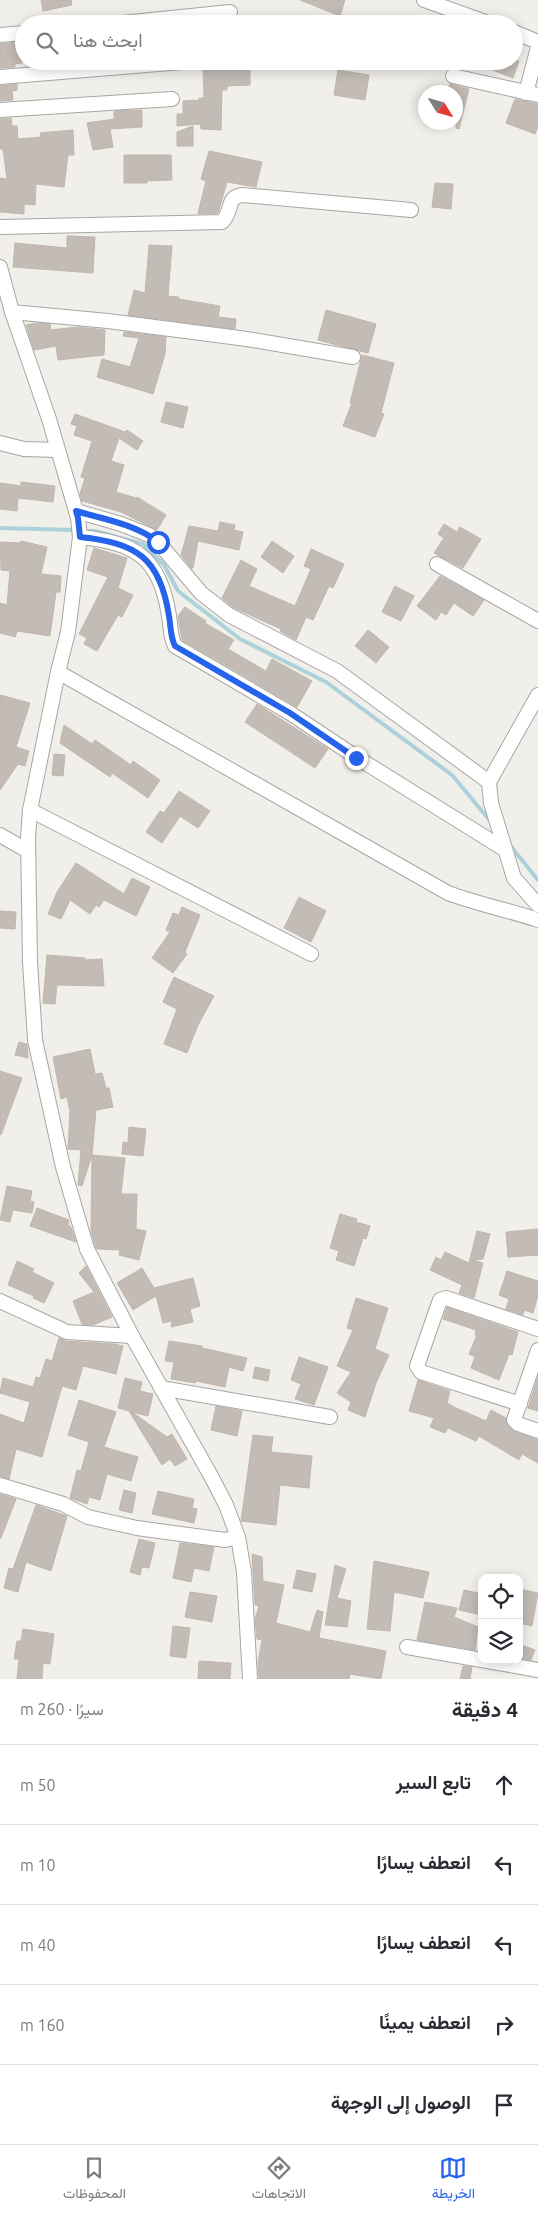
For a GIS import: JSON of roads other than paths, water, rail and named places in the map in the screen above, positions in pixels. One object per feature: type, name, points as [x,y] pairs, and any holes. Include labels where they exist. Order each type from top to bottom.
[{"type":"street","points":[[424,0],[466,15]]},
{"type":"street","points":[[201,15],[230,12]]},
{"type":"street","points":[[0,35],[15,33]]},
{"type":"street","points":[[523,36],[538,42]]},
{"type":"street","points":[[453,76],[532,94],[538,47]]},
{"type":"street","points":[[0,77],[85,70]]},
{"type":"street","points":[[0,110],[172,99]]},
{"type":"street","points":[[0,227],[222,222],[228,216],[232,200],[236,196],[243,195],[411,210]]},
{"type":"street","points":[[0,267],[12,312],[49,419],[77,514],[80,535],[68,632],[30,810],[28,851],[34,1040],[63,1167],[87,1249],[132,1336],[211,1476],[226,1505],[238,1537],[244,1572],[250,1679]]},
{"type":"street","points":[[12,312],[117,322],[247,339],[353,357]]},
{"type":"street","points":[[0,443],[24,449],[57,450]]},
{"type":"street","points":[[77,514],[122,524],[149,535],[158,542],[201,593],[229,615],[337,671],[489,782]]},
{"type":"street","points":[[80,535],[105,540],[132,549],[148,560],[160,583],[169,616],[171,639],[175,646],[290,713],[356,758],[504,849]]},
{"type":"street","points":[[437,564],[538,621]]},
{"type":"street","points":[[58,672],[448,893],[470,902],[502,908],[538,920]]},
{"type":"street","points":[[538,696],[489,782],[491,803],[514,878],[538,905]]},
{"type":"street","points":[[30,810],[311,954]]},
{"type":"street","points":[[0,835],[28,851]]},
{"type":"street","points":[[520,1404],[421,1372],[417,1366],[440,1300],[446,1298],[538,1329]]},
{"type":"street","points":[[0,1301],[67,1332],[132,1336]]},
{"type":"street","points":[[538,1350],[514,1420],[518,1424],[538,1431]]},
{"type":"street","points":[[161,1388],[330,1417]]},
{"type":"street","points":[[0,1485],[63,1504],[88,1517],[137,1528],[225,1540],[238,1537]]},
{"type":"street","points":[[407,1647],[478,1659]]},
{"type":"street","points":[[504,1664],[538,1670]]},
{"type":"waterway","points":[[0,528],[75,530]]},
{"type":"waterway","points":[[82,531],[95,531],[143,544],[164,565],[178,591],[240,639],[326,682],[452,775],[492,823]]},
{"type":"waterway","points":[[509,844],[538,880]]}]
